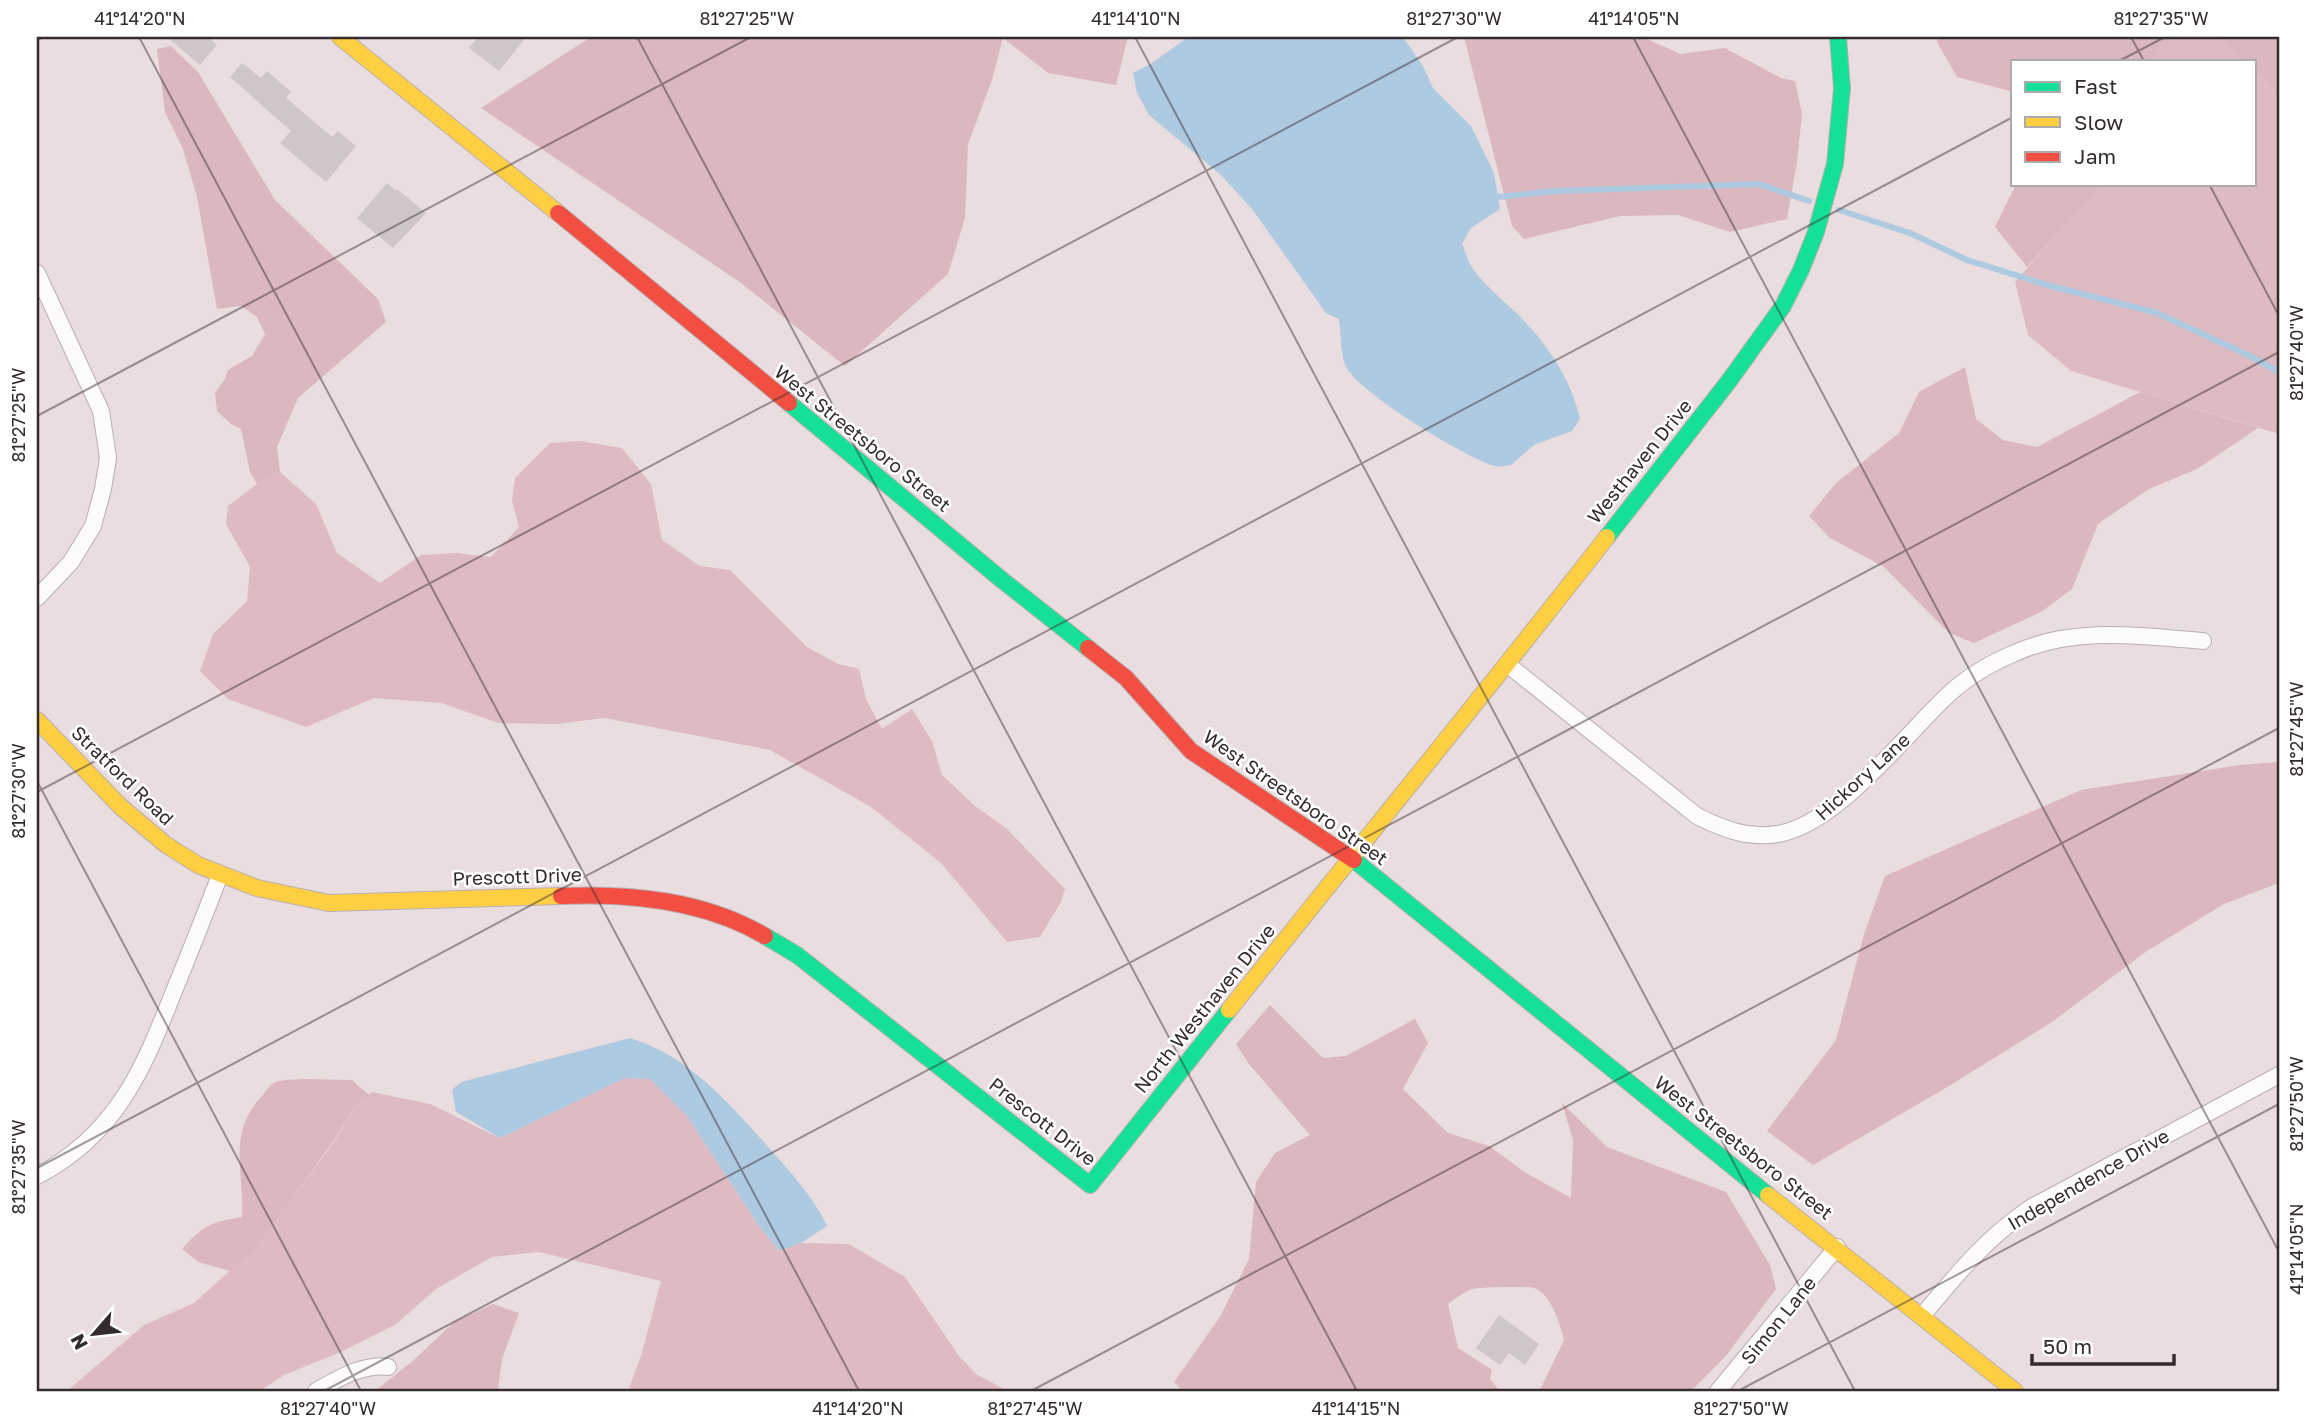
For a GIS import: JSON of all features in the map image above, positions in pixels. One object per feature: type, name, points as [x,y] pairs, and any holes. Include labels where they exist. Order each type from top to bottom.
[{"type":"street","name":"Westhaven Drive","points":[[1352,859],[1729,381],[1783,306],[1816,232],[1835,164],[1842,88],[1838,37]]},
{"type":"street","name":"West Streetsboro Street","points":[[346,39],[1011,587],[1126,678],[1191,751],[1352,859],[2015,1391]]},
{"type":"street","points":[[37,273],[101,411],[107,458],[103,489],[93,526],[71,562],[37,598]]},
{"type":"street","name":"Hickory Lane","points":[[1507,664],[1697,816],[1723,830],[1748,835],[1778,834],[1805,826],[1830,810],[1950,693],[1982,670],[2017,652],[2063,638],[2109,634],[2203,641]]},
{"type":"street","name":"Stratford Road","points":[[37,720],[144,827],[187,858],[220,875]]},
{"type":"street","name":"North Westhaven Drive","points":[[1090,1185],[1352,859]]},
{"type":"street","points":[[37,1176],[74,1153],[96,1135],[131,1089],[147,1059],[220,875]]},
{"type":"street","name":"Prescott Drive","points":[[220,875],[257,888],[329,903],[608,894],[694,906],[743,923],[797,955],[1090,1185]]},
{"type":"street","name":"Independence Drive","points":[[1922,1316],[1990,1238],[2020,1214],[2279,1075]]},
{"type":"street","name":"Simon Lane","points":[[1718,1391],[1837,1247]]},
{"type":"street","points":[[316,1391],[353,1373],[374,1366],[387,1367]]},
{"type":"shaded area","points":[[591,37],[1128,37],[1116,85],[1048,73],[1003,38],[992,80],[968,144],[965,218],[948,274],[845,366],[741,283],[481,108]]},
{"type":"shaded area","points":[[1464,37],[1642,37],[1681,54],[1725,48],[1781,78],[1795,81],[1802,114],[1787,219],[1730,232],[1678,215],[1620,216],[1524,239],[1512,226]]},
{"type":"shaded area","points":[[1938,37],[2170,37],[2153,54],[2154,60],[2011,60],[2011,91],[1957,77],[1937,42]]},
{"type":"shaded area","points":[[2170,37],[2216,37],[2242,60],[2154,60],[2152,54]]},
{"type":"shaded area","points":[[2216,37],[2279,37],[2279,94],[2256,72],[2256,60],[2242,60]]},
{"type":"shaded area","points":[[171,46],[198,72],[275,200],[378,299],[386,322],[298,398],[277,447],[280,472],[257,484],[250,472],[241,429],[217,411],[215,393],[228,370],[252,356],[265,334],[257,317],[241,306],[217,309],[197,197],[183,149],[165,112],[157,49]]},
{"type":"shaded area","points":[[2256,72],[2279,94],[2279,434],[2071,371],[2028,335],[2015,282],[2098,186],[2256,186]]},
{"type":"shaded area","points":[[2015,186],[2100,186],[2027,267],[1995,227]]},
{"type":"shaded area","points":[[1965,367],[1976,419],[2003,440],[2037,447],[2140,392],[2258,428],[2197,469],[2149,489],[2098,524],[2072,589],[2041,612],[1974,643],[1949,633],[1884,567],[1830,538],[1809,516],[1836,483],[1899,433],[1919,392]]},
{"type":"shaded area","points":[[580,441],[622,448],[651,484],[662,540],[700,566],[730,570],[807,647],[838,664],[859,669],[866,699],[882,729],[912,709],[932,741],[942,775],[975,806],[1006,828],[1065,889],[1061,902],[1040,937],[1007,942],[941,863],[871,807],[770,750],[605,718],[556,724],[499,723],[441,703],[374,698],[306,727],[228,699],[200,671],[213,634],[247,601],[250,567],[226,524],[228,506],[257,484],[280,472],[316,504],[337,553],[380,583],[421,555],[456,553],[491,557],[519,527],[512,500],[515,478],[550,443]]},
{"type":"shaded area","points":[[2279,762],[2279,883],[2224,904],[2147,951],[2052,1022],[1813,1165],[1767,1131],[1836,1040],[1864,934],[1885,876],[2081,790],[2240,765]]},
{"type":"shaded area","points":[[1270,1005],[1323,1058],[1346,1056],[1415,1019],[1428,1043],[1403,1089],[1448,1133],[1489,1146],[1526,1173],[1571,1198],[1573,1140],[1562,1103],[1607,1147],[1726,1192],[1770,1265],[1776,1289],[1725,1357],[1691,1391],[1535,1391],[1541,1388],[1564,1340],[1546,1297],[1534,1288],[1513,1287],[1472,1289],[1448,1304],[1458,1348],[1492,1370],[1490,1379],[1500,1391],[1183,1391],[1174,1382],[1220,1317],[1249,1259],[1256,1182],[1275,1153],[1310,1135],[1249,1064],[1236,1044]]},
{"type":"shaded area","points":[[625,1078],[650,1079],[687,1116],[757,1223],[779,1251],[801,1243],[849,1244],[905,1277],[959,1356],[977,1375],[1008,1391],[628,1391],[641,1356],[661,1281],[539,1252],[492,1257],[436,1289],[395,1325],[341,1352],[284,1375],[260,1391],[67,1391],[144,1325],[194,1303],[254,1249],[332,1145],[354,1108],[372,1092],[430,1104],[500,1138]]},
{"type":"shaded area","points":[[303,1079],[352,1080],[369,1095],[354,1108],[331,1145],[255,1249],[230,1271],[198,1262],[182,1249],[209,1226],[242,1217],[240,1140],[250,1111],[274,1083]]},
{"type":"shaded area","points":[[493,1304],[519,1313],[502,1359],[498,1391],[375,1391],[414,1360],[454,1322]]},
{"type":"water","points":[[1188,37],[1403,37],[1423,66],[1433,88],[1471,126],[1494,173],[1500,209],[1471,228],[1462,244],[1479,277],[1527,324],[1560,368],[1580,419],[1572,431],[1534,445],[1511,465],[1495,466],[1462,451],[1414,423],[1355,378],[1344,362],[1339,319],[1326,313],[1252,209],[1221,175],[1149,115],[1137,93],[1133,73]]},
{"type":"water","points":[[630,1038],[671,1056],[723,1098],[801,1185],[827,1226],[801,1243],[779,1251],[757,1223],[687,1116],[650,1079],[625,1078],[500,1138],[456,1112],[452,1090],[461,1082]]},
{"type":"building","points":[[167,37],[208,37],[217,45],[200,65]]},
{"type":"building","points":[[478,37],[526,37],[499,71],[469,48]]},
{"type":"building","points":[[242,63],[261,78],[267,71],[291,92],[286,98],[332,137],[338,131],[356,146],[326,182],[280,143],[291,131],[230,77]]},
{"type":"building","points":[[387,183],[426,213],[393,248],[357,218]]},
{"type":"building","points":[[1499,1315],[1539,1344],[1525,1365],[1509,1353],[1500,1365],[1476,1348]]},
{"type":"waterway","points":[[1498,197],[1555,191],[1759,184],[1809,201]]},
{"type":"waterway","points":[[1839,210],[1910,233],[1967,260],[2047,285],[2157,313],[2279,372]]},
{"type":"traffic: fast","points":[[1607,537],[1729,381],[1783,306],[1801,270],[1816,232],[1835,164],[1842,88],[1838,37]]},
{"type":"traffic: fast","points":[[789,403],[1088,648]]},
{"type":"traffic: fast","points":[[1354,860],[1768,1195]]},
{"type":"traffic: fast","points":[[765,936],[797,955],[1090,1185],[1229,1010]]},
{"type":"traffic: slow","points":[[340,37],[558,213]]},
{"type":"traffic: slow","points":[[1229,1010],[1607,537]]},
{"type":"traffic: slow","points":[[37,720],[121,807],[165,844],[198,865],[257,888],[329,903],[561,896]]},
{"type":"traffic: slow","points":[[1768,1195],[2015,1391]]},
{"type":"traffic: jam","points":[[558,213],[789,403]]},
{"type":"traffic: jam","points":[[1088,648],[1126,678],[1191,751],[1354,860]]},
{"type":"traffic: jam","points":[[561,896],[614,896],[666,901],[717,914],[765,936]]}]
